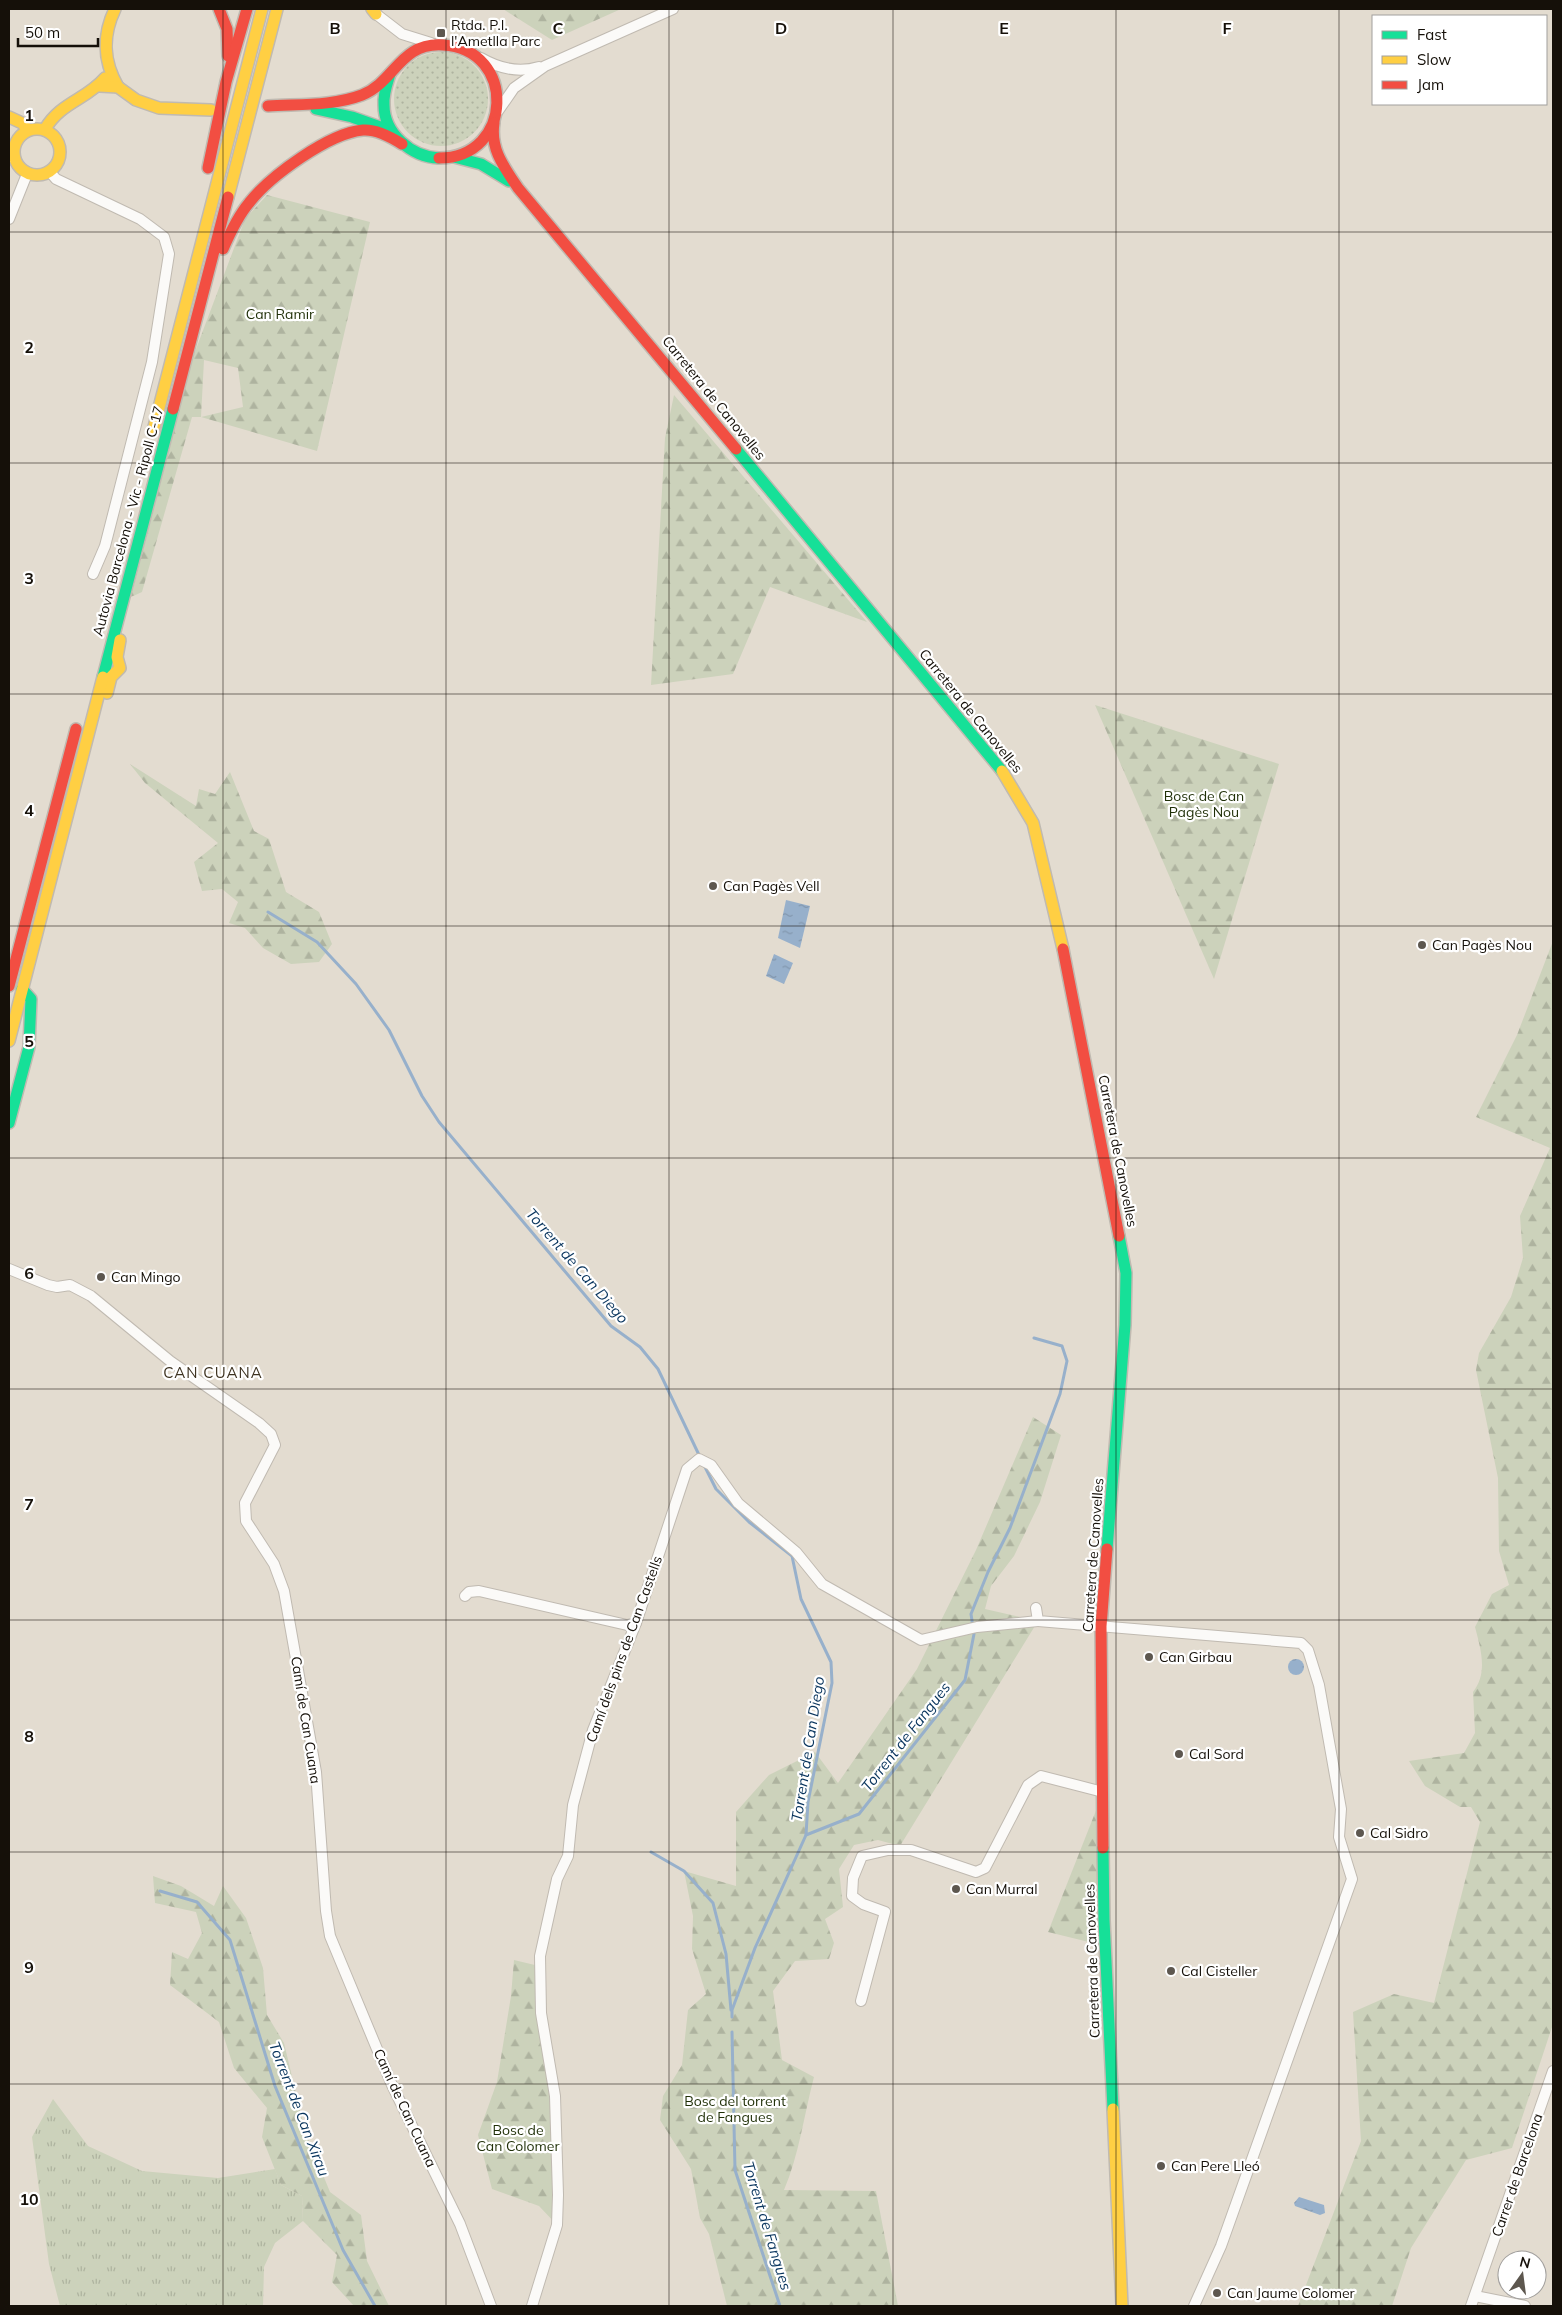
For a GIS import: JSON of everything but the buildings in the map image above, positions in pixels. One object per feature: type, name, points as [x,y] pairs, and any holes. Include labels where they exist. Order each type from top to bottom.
[{"type":"main road","points":[[115,9],[106,32],[104,52],[109,72],[118,86],[136,100],[159,108],[211,110]]},
{"type":"main road","points":[[219,9],[227,29],[229,41],[226,82]]},
{"type":"main road","points":[[177,337],[184,277],[226,82],[247,9]]},
{"type":"main road","name":"Autovia Barcelona - Vic - Ripoll C-17","points":[[150,446],[262,9]]},
{"type":"main road","name":"Autovia Barcelona - Vic - Ripoll C-17","points":[[22,989],[87,737],[102,712],[111,677],[120,668],[116,657],[126,610],[124,595],[277,9]]},
{"type":"main road","points":[[201,303],[227,237],[244,209],[259,192],[343,134],[365,130],[375,131],[418,154],[435,158],[454,157],[470,150],[484,139],[495,119],[498,106],[497,88],[489,69],[475,55],[458,46],[438,44],[418,48],[402,59],[373,90],[351,99],[268,106]]},
{"type":"main road","points":[[100,86],[109,72]]},
{"type":"main road","points":[[390,74],[384,93],[384,113],[394,134],[402,144]]},
{"type":"main road","points":[[45,129],[51,116],[63,106],[100,86],[118,86]]},
{"type":"main road","points":[[280,105],[333,111],[369,122],[394,134]]},
{"type":"main road","points":[[9,117],[22,123],[28,130]]},
{"type":"main road","name":"Carretera de Canovelles","points":[[495,119],[492,135],[497,156],[518,188],[1009,780],[1033,823],[1062,945],[1126,1273],[1125,1325],[1102,1626],[1104,1920],[1122,2306]]},
{"type":"main road","points":[[45,129],[58,140],[61,152],[58,164],[50,172],[41,176],[27,174],[18,167],[11,157],[14,146],[20,134],[28,130],[45,129]]},
{"type":"main road","name":"Carretera de Canovelles","points":[[454,157],[481,164],[518,188]]},
{"type":"main road","points":[[9,986],[79,715]]},
{"type":"main road","points":[[9,1042],[22,989]]},
{"type":"main road","points":[[9,1123],[29,1047],[31,999],[22,989]]},
{"type":"street","points":[[475,55],[508,69],[530,70],[545,66],[673,9]]},
{"type":"street","points":[[374,10],[402,34],[420,41],[438,44]]},
{"type":"street","points":[[495,119],[514,88],[545,66]]},
{"type":"street","points":[[50,172],[56,179],[140,219],[164,237],[169,254],[152,362],[105,546],[93,574]]},
{"type":"street","points":[[9,219],[27,174]]},
{"type":"street","name":"Camí de Can Cuana","points":[[9,1269],[48,1285],[57,1287],[70,1285],[91,1296],[170,1361],[259,1423],[271,1434],[275,1445],[245,1503],[246,1521],[274,1564],[284,1591],[316,1772],[326,1911],[330,1936],[392,2085],[460,2224],[491,2306]]},
{"type":"street","name":"Camí dels pins de Can Castells","points":[[532,2306],[557,2225],[558,2195],[555,2096],[552,2064],[541,2013],[540,1956],[557,1879],[568,1856],[574,1805],[592,1730],[636,1623],[687,1468],[699,1459],[710,1465],[738,1503],[796,1552],[822,1584],[921,1640],[972,1628],[1038,1621],[1301,1643],[1308,1650],[1319,1685],[1341,1809],[1339,1837],[1352,1879],[1221,2246],[1194,2306]]},
{"type":"street","points":[[465,1596],[469,1592],[479,1591],[627,1625],[636,1623]]},
{"type":"street","points":[[1036,1608],[1038,1621]]},
{"type":"street","points":[[861,2001],[884,1912],[863,1904],[852,1896],[853,1878],[862,1856],[888,1850],[911,1850],[976,1872],[985,1868],[1028,1785],[1041,1776],[1103,1792]]},
{"type":"street","name":"Carrer de Barcelona","points":[[1471,2306],[1553,2071]]},
{"type":"street","points":[[1475,2296],[1525,2306]]},
{"type":"green space","points":[[503,9],[621,9],[552,40]]},
{"type":"green space","points":[[441,52],[459,56],[474,66],[484,81],[488,99],[484,117],[474,132],[459,142],[441,146],[423,142],[408,132],[398,117],[394,99],[398,81],[408,66],[423,56]]},
{"type":"green space","name":"Can Ramir","points":[[267,195],[370,222],[317,451],[201,417],[192,417],[142,592],[131,597],[193,357],[245,219]],"holes":[[[204,360],[238,368],[243,407],[201,417]]]},
{"type":"green space","points":[[674,395],[867,622],[770,587],[733,674],[651,685],[665,438]]},
{"type":"green space","name":"Bosc de Can Pagès Nou","points":[[1095,705],[1279,764],[1214,979]]},
{"type":"green space","points":[[130,764],[196,806],[199,789],[215,794],[230,772],[254,831],[269,839],[286,892],[319,912],[332,944],[319,962],[291,964],[263,948],[245,928],[229,923],[238,902],[222,889],[202,891],[194,862],[218,843],[145,783]]},
{"type":"green space","points":[[1553,941],[1553,2024],[1512,2148],[1466,2160],[1411,2248],[1392,2306],[1298,2306],[1361,2141],[1353,2012],[1394,1994],[1434,2003],[1480,1822],[1471,1807],[1460,1807],[1425,1786],[1409,1761],[1464,1753],[1475,1733],[1473,1692],[1478,1685],[1482,1669],[1481,1653],[1475,1627],[1492,1594],[1509,1585],[1499,1551],[1498,1478],[1476,1370],[1479,1353],[1511,1297],[1523,1258],[1520,1216],[1550,1148],[1476,1117],[1517,1035]]},
{"type":"green space","name":"Bosc del torrent de Fangues","points":[[1033,1417],[1061,1435],[1040,1502],[1014,1556],[991,1586],[985,1609],[1038,1621],[900,1846],[878,1840],[854,1845],[839,1869],[843,1907],[825,1919],[834,1943],[829,1959],[795,1961],[773,1991],[782,2060],[814,2077],[797,2149],[784,2190],[876,2191],[898,2306],[727,2306],[709,2234],[700,2218],[691,2169],[660,2120],[663,2096],[682,2065],[688,2010],[706,1994],[692,1949],[693,1916],[684,1871],[736,1886],[736,1812],[769,1775],[815,1752],[838,1783],[917,1669],[976,1550]]},
{"type":"green space","points":[[1097,1808],[1101,1945],[1048,1932]]},
{"type":"green space","points":[[153,1876],[181,1886],[214,1906],[223,1886],[246,1918],[263,1968],[267,2015],[284,2043],[305,2131],[330,2192],[361,2215],[367,2261],[389,2306],[354,2306],[332,2282],[337,2255],[303,2221],[302,2196],[281,2185],[262,2137],[267,2108],[234,2068],[219,2022],[170,1985],[172,1952],[188,1959],[202,1933],[196,1912],[155,1903]]},
{"type":"green space","name":"Bosc de Can Colomer","points":[[514,1960],[539,1966],[555,2096],[557,2225],[539,2206],[492,2189],[478,2135],[497,2082],[511,1996]]},
{"type":"green space","points":[[53,2099],[88,2146],[142,2171],[218,2178],[275,2169],[281,2185],[302,2196],[303,2221],[275,2243],[264,2267],[263,2306],[60,2306],[49,2264],[32,2137]]},
{"type":"water","points":[[786,900],[810,906],[800,948],[778,938]]},
{"type":"water","points":[[774,954],[793,963],[784,984],[766,976]]},
{"type":"water","points":[[1296,1659],[1304,1667],[1296,1675],[1288,1667]]},
{"type":"water","points":[[1299,2197],[1324,2205],[1325,2213],[1320,2215],[1295,2206],[1294,2203]]},
{"type":"waterway","name":"Torrent de Can Diego","points":[[268,912],[317,942],[356,984],[389,1030],[422,1096],[439,1122],[611,1326],[640,1347],[658,1369],[700,1457]]},
{"type":"waterway","name":"Torrent de Fangues","points":[[732,2017],[732,2010],[755,1948],[806,1835],[859,1814],[965,1680],[974,1634],[971,1614],[988,1572],[1010,1528],[1060,1394],[1067,1361],[1062,1346],[1034,1338]]},
{"type":"waterway","name":"Torrent de Can Diego","points":[[704,1465],[716,1489],[749,1522],[792,1556],[801,1599],[831,1662],[832,1683],[808,1802],[806,1835]]},
{"type":"waterway","points":[[651,1852],[684,1871],[713,1903],[726,1954],[731,2010]]},
{"type":"waterway","name":"Torrent de Can Xirau","points":[[160,1891],[197,1902],[230,1940],[275,2086],[343,2250],[375,2306]]},
{"type":"waterway","name":"Torrent de Fangues","points":[[732,2032],[735,2170],[780,2306]]},
{"type":"traffic: fast","points":[[390,74],[384,101],[385,115],[394,134],[409,148],[429,157],[439,158]]},
{"type":"traffic: fast","points":[[316,109],[352,117],[383,128]]},
{"type":"traffic: fast","points":[[454,157],[481,164],[509,181]]},
{"type":"traffic: fast","points":[[103,677],[173,409]]},
{"type":"traffic: fast","points":[[736,449],[1002,771]]},
{"type":"traffic: fast","points":[[9,1123],[29,1047],[31,999],[22,989]]},
{"type":"traffic: fast","points":[[1107,1549],[1125,1325],[1126,1273],[1119,1236]]},
{"type":"traffic: fast","points":[[1103,1848],[1104,1920],[1113,2109]]},
{"type":"traffic: slow","points":[[115,9],[108,29],[106,48],[109,68],[118,87]]},
{"type":"traffic: slow","points":[[153,431],[262,9]]},
{"type":"traffic: slow","points":[[228,197],[277,9]]},
{"type":"traffic: slow","points":[[372,9],[376,14]]},
{"type":"traffic: slow","points":[[45,129],[58,113],[105,78]]},
{"type":"traffic: slow","points":[[100,86],[118,87],[136,100],[159,108],[211,110]]},
{"type":"traffic: slow","points":[[9,117],[22,123],[28,130]]},
{"type":"traffic: slow","points":[[32,129],[42,129],[54,135],[59,143],[60,152],[59,161],[54,169],[46,174],[32,175],[24,172],[17,165],[14,157],[14,147],[17,139],[24,132],[32,129]]},
{"type":"traffic: slow","points":[[107,693],[111,677],[120,668],[117,657],[120,640]]},
{"type":"traffic: slow","points":[[9,1041],[103,677]]},
{"type":"traffic: slow","points":[[1002,771],[1033,823],[1063,949]]},
{"type":"traffic: slow","points":[[1113,2109],[1122,2306]]},
{"type":"traffic: jam","points":[[219,9],[227,29],[228,56]]},
{"type":"traffic: jam","points":[[208,168],[226,82],[247,9]]},
{"type":"traffic: jam","points":[[268,106],[328,103],[351,99],[373,89],[407,56],[417,50],[429,46],[443,45],[467,51],[484,64],[494,83],[497,103],[493,123],[482,141],[464,153],[439,158]]},
{"type":"traffic: jam","points":[[494,123],[493,132],[496,149],[503,165],[518,188],[736,449]]},
{"type":"traffic: jam","points":[[223,249],[241,213],[259,192],[285,169],[318,147],[349,133],[363,130],[379,132],[402,144]]},
{"type":"traffic: jam","points":[[173,409],[228,197]]},
{"type":"traffic: jam","points":[[9,986],[76,729]]},
{"type":"traffic: jam","points":[[1063,949],[1119,1236]]},
{"type":"traffic: jam","points":[[1103,1848],[1101,1626],[1107,1549]]},
{"type":"place","name":"Rtda. P.I. l'Ametlla Parc","points":[[441,33]]},
{"type":"place","name":"Can Pagès Vell","points":[[713,886]]},
{"type":"place","name":"Can Pagès Nou","points":[[1422,945]]},
{"type":"place","name":"Can Mingo","points":[[101,1277]]},
{"type":"place","name":"Can Girbau","points":[[1149,1657]]},
{"type":"place","name":"Cal Sord","points":[[1179,1754]]},
{"type":"place","name":"Cal Sidro","points":[[1360,1833]]},
{"type":"place","name":"Can Murral","points":[[956,1889]]},
{"type":"place","name":"Cal Cisteller","points":[[1171,1971]]},
{"type":"place","name":"Can Pere Lleó","points":[[1161,2166]]},
{"type":"place","name":"Can Jaume Colomer","points":[[1217,2293]]},
{"type":"district","name":"CAN CUANA","points":[[213,1373]]}]
